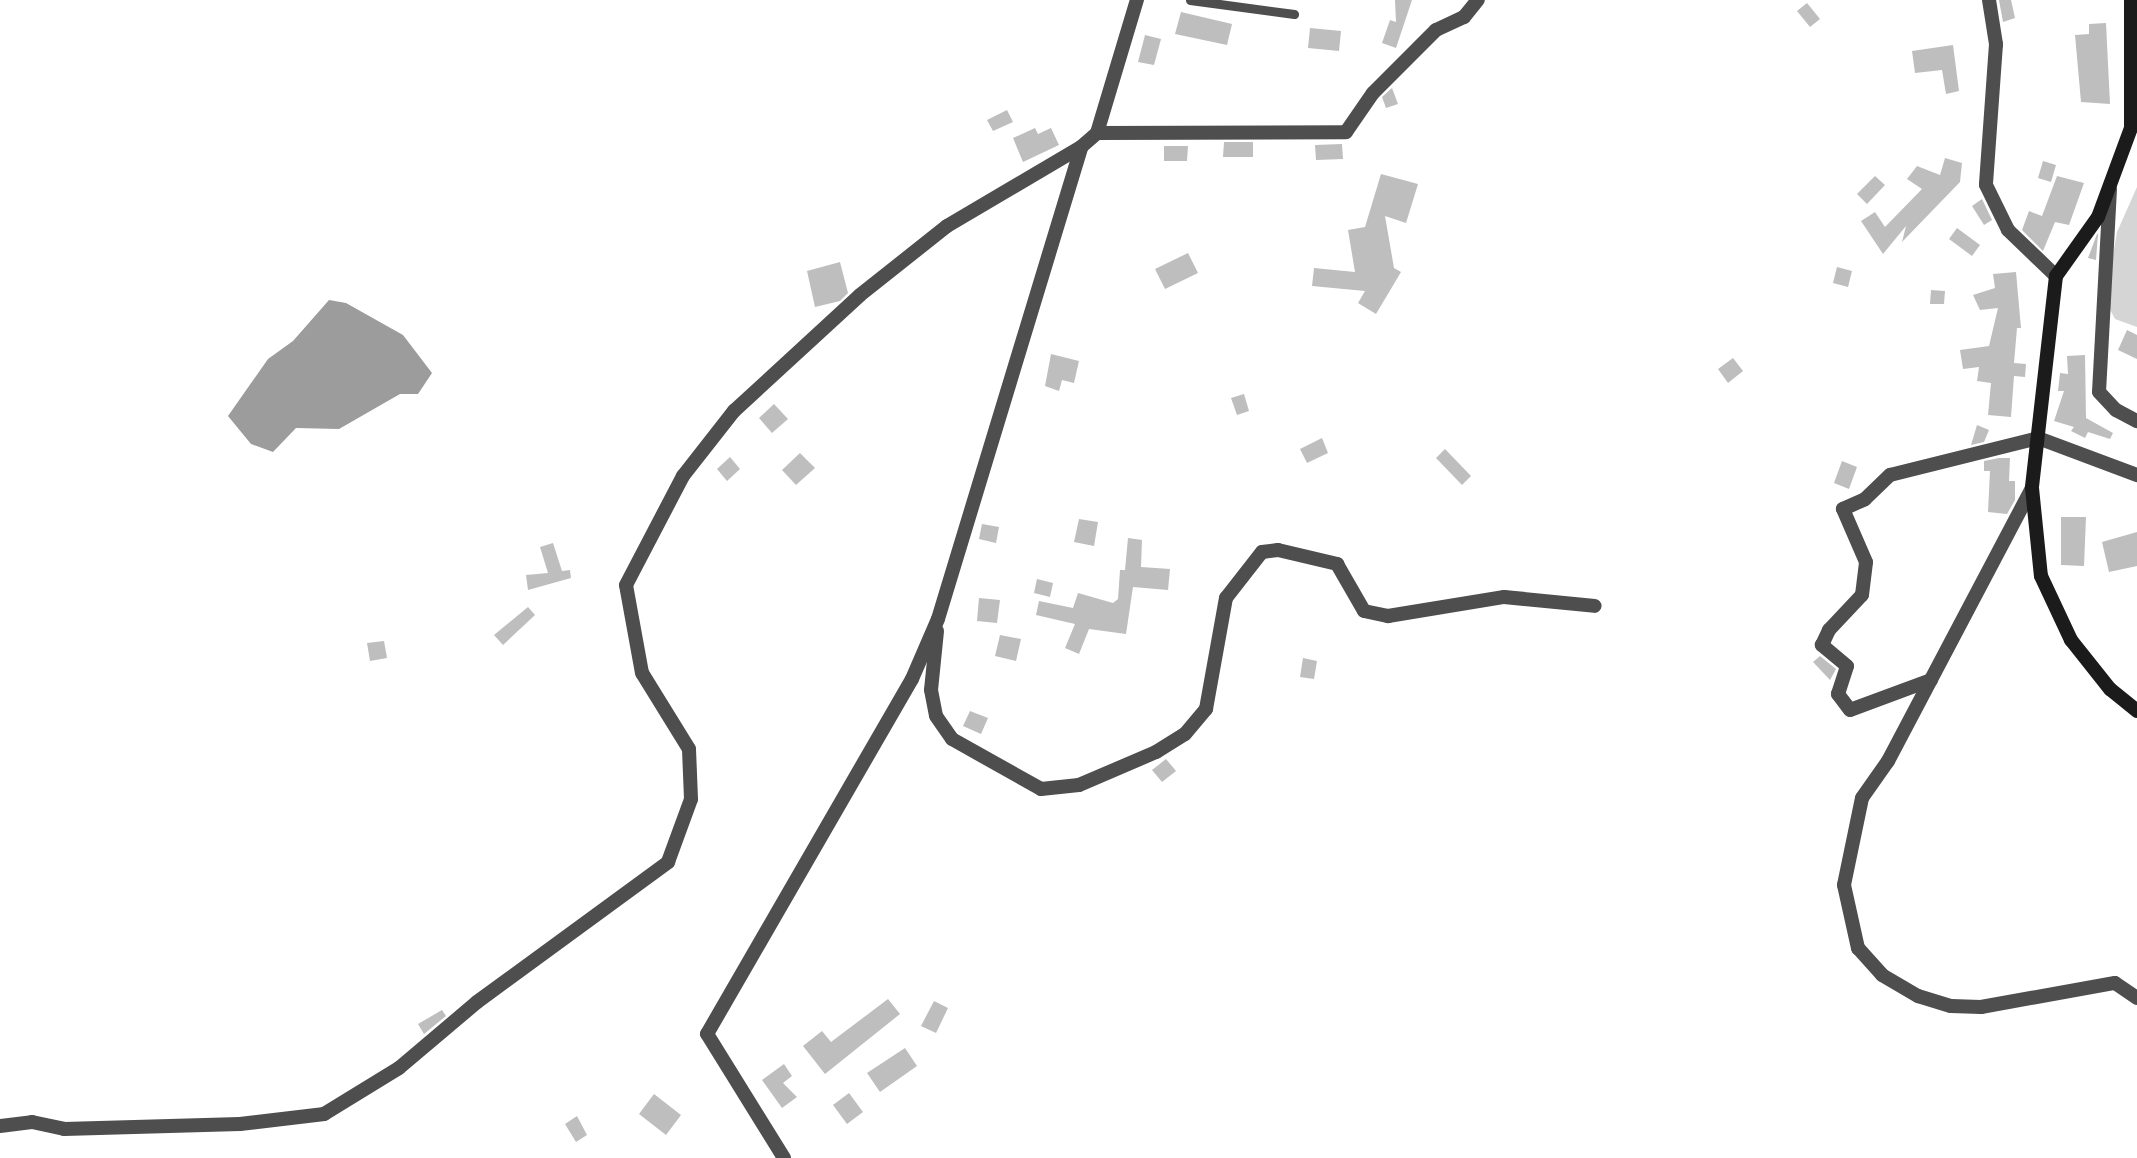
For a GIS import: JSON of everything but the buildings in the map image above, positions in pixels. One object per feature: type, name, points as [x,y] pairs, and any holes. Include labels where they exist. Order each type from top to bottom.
[{"type":"street","points":[[0,1126],[32,1122],[64,1129],[228,1125],[324,1114],[399,1068],[477,1002],[668,862],[691,799],[689,749],[642,673],[626,585],[683,477],[734,411],[809,346],[860,295],[947,226],[1081,147],[1097,133],[1137,0]]},
{"type":"street","points":[[1097,133],[1346,132],[1373,93],[1436,30],[1464,17],[1478,0]]},
{"type":"street","points":[[1989,0],[1996,44],[1986,185],[2008,230],[2056,276]]},
{"type":"street","points":[[2131,0],[2131,128],[2090,231],[2056,276],[2032,488],[2041,576],[2071,640],[2110,689],[2137,711]]},
{"type":"street","points":[[783,1158],[707,1034],[912,679],[938,619],[1081,147]]},
{"type":"street","points":[[2110,184],[2099,392],[2116,410],[2137,421]]},
{"type":"street","points":[[1931,680],[1850,710],[1839,695],[1847,666],[1822,645],[1829,629],[1862,595],[1866,562],[1843,509],[1865,499],[1890,475],[2038,438],[2137,475]]},
{"type":"street","points":[[2032,488],[1888,761],[1862,798],[1844,885],[1858,948],[1882,975],[1918,996],[1951,1006],[1981,1007],[2115,983],[2137,998]]},
{"type":"street","points":[[938,619],[931,690],[936,716],[952,739],[1041,789],[1079,785],[1156,752],[1185,734],[1206,709],[1226,597],[1262,552],[1278,551],[1337,564],[1364,611],[1388,616],[1504,597],[1595,607]]},
{"type":"lane","points":[[1190,0],[1294,14]]},
{"type":"shaded area","points":[[2137,187],[2137,327],[2115,319],[2105,300],[2117,232]]},
{"type":"shaded area","points":[[329,300],[346,303],[403,335],[432,373],[418,394],[400,394],[339,429],[296,428],[273,452],[251,444],[228,416],[268,359],[293,341]]}]
